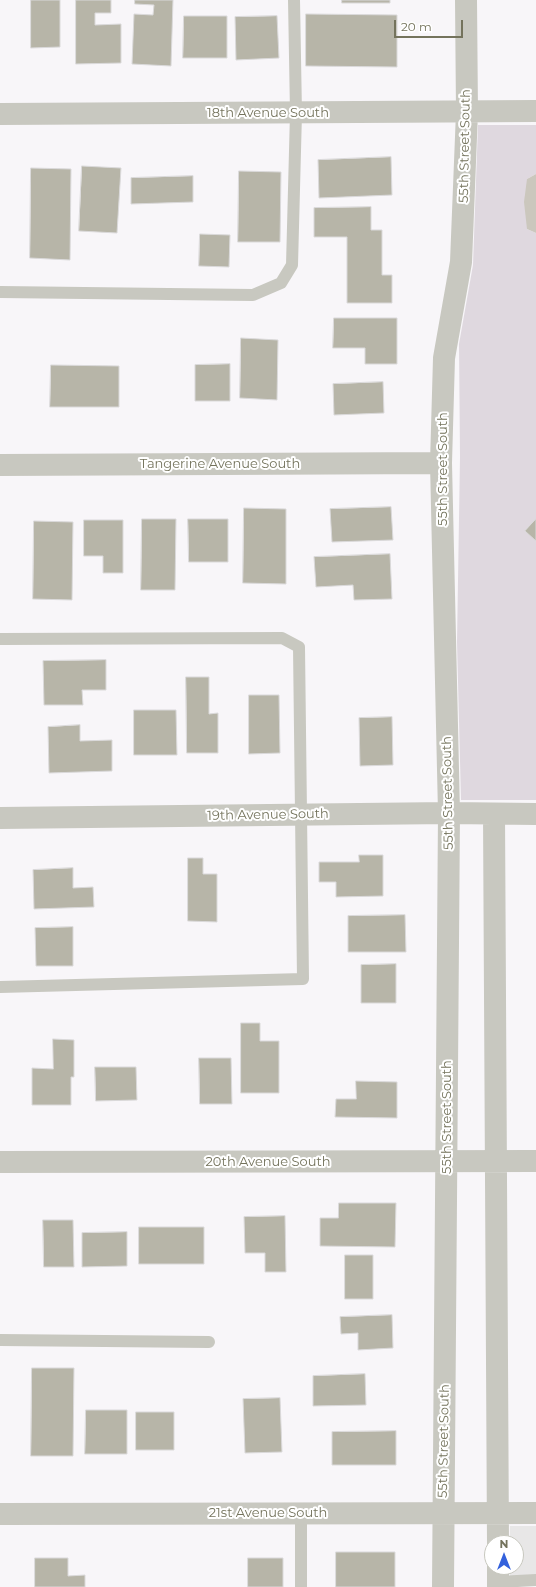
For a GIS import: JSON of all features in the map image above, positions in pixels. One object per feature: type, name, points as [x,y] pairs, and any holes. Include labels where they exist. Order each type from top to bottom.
[{"type":"street","name":"55th Street South","points":[[443,1587],[449,813],[441,463],[444,358],[461,262],[466,112],[466,0]]},
{"type":"street","name":"18th Avenue South","points":[[0,114],[536,111]]},
{"type":"street","name":"Tangerine Avenue South","points":[[0,465],[441,463]]},
{"type":"street","name":"19th Avenue South","points":[[0,818],[449,813],[536,814]]},
{"type":"street","points":[[494,814],[498,1535]]},
{"type":"street","name":"20th Avenue South","points":[[0,1162],[536,1161]]},
{"type":"street","name":"21st Avenue South","points":[[0,1514],[536,1512]]},
{"type":"lane","points":[[0,292],[253,295],[281,284],[292,265],[296,113],[294,0]]},
{"type":"lane","points":[[0,639],[282,638],[299,647],[303,979],[0,987]]},
{"type":"lane","points":[[0,1340],[209,1342]]},
{"type":"lane","points":[[301,1513],[301,1587]]},
{"type":"lane","points":[[498,1579],[536,1580]]},
{"type":"shaded area","points":[[478,125],[536,125],[536,174],[527,179],[527,229],[536,233],[536,800],[461,800],[457,642],[460,457],[459,344],[473,265]]},
{"type":"shaded area","points":[[536,174],[536,233],[527,229],[524,202],[527,179]]},
{"type":"shaded area","points":[[510,1526],[536,1526],[536,1585],[510,1587],[510,1575],[524,1575],[524,1535],[510,1535]]},
{"type":"building","points":[[31,0],[60,0],[60,47],[31,48]]},
{"type":"building","points":[[76,0],[111,0],[111,13],[95,13],[95,25],[121,24],[121,63],[76,64]]},
{"type":"building","points":[[135,0],[173,0],[171,66],[132,64],[134,14],[153,15],[154,5],[135,4]]},
{"type":"building","points":[[342,0],[390,0],[390,3],[342,3]]},
{"type":"building","points":[[306,14],[397,15],[397,67],[306,66]]},
{"type":"building","points":[[184,16],[227,16],[227,58],[183,58]]},
{"type":"building","points":[[277,16],[279,58],[236,60],[235,17]]},
{"type":"building","points":[[391,157],[392,195],[319,198],[318,160]]},
{"type":"building","points":[[82,166],[121,168],[117,233],[79,231]]},
{"type":"building","points":[[31,168],[71,169],[70,260],[30,258]]},
{"type":"building","points":[[239,171],[281,172],[280,242],[238,242]]},
{"type":"building","points":[[193,176],[193,202],[131,204],[131,178]]},
{"type":"building","points":[[371,207],[371,230],[382,230],[382,275],[392,275],[392,303],[347,303],[347,237],[314,237],[314,208]]},
{"type":"building","points":[[200,234],[230,235],[229,267],[199,266]]},
{"type":"building","points":[[334,318],[397,318],[397,364],[365,364],[365,348],[333,348]]},
{"type":"building","points":[[241,338],[278,340],[277,400],[240,398]]},
{"type":"building","points":[[230,364],[230,401],[195,401],[195,365]]},
{"type":"building","points":[[51,365],[119,366],[119,407],[50,407]]},
{"type":"building","points":[[383,382],[384,413],[334,415],[333,384]]},
{"type":"building","points":[[391,507],[393,540],[332,542],[330,509]]},
{"type":"building","points":[[244,508],[286,509],[286,584],[243,583]]},
{"type":"building","points":[[142,519],[176,519],[175,590],[141,590]]},
{"type":"building","points":[[188,519],[228,519],[228,562],[189,562]]},
{"type":"building","points":[[536,519],[536,541],[525,531]]},
{"type":"building","points":[[84,520],[123,520],[123,573],[103,573],[103,556],[84,556]]},
{"type":"building","points":[[34,521],[73,522],[72,600],[33,599]]},
{"type":"building","points":[[390,554],[392,599],[354,600],[353,585],[316,587],[314,557]]},
{"type":"building","points":[[106,660],[106,690],[82,690],[83,705],[44,705],[43,661]]},
{"type":"building","points":[[186,677],[209,677],[209,714],[218,713],[218,753],[187,753]]},
{"type":"building","points":[[249,695],[279,695],[280,753],[249,754]]},
{"type":"building","points":[[134,710],[176,710],[177,755],[134,755]]},
{"type":"building","points":[[392,717],[393,765],[360,766],[359,718]]},
{"type":"building","points":[[80,725],[80,741],[112,740],[112,771],[49,773],[48,727]]},
{"type":"building","points":[[359,855],[383,855],[383,896],[336,897],[336,882],[319,882],[319,862],[359,862]]},
{"type":"building","points":[[188,858],[203,858],[203,874],[217,874],[217,922],[188,921]]},
{"type":"building","points":[[73,868],[73,888],[93,887],[94,907],[34,909],[33,870]]},
{"type":"building","points":[[405,915],[406,952],[348,952],[348,916]]},
{"type":"building","points":[[73,927],[73,966],[36,966],[35,928]]},
{"type":"building","points":[[396,964],[396,1003],[361,1003],[361,965]]},
{"type":"building","points":[[241,1023],[260,1023],[260,1041],[279,1041],[279,1093],[241,1093]]},
{"type":"building","points":[[53,1039],[74,1040],[74,1077],[71,1077],[71,1105],[32,1105],[32,1068],[53,1069]]},
{"type":"building","points":[[199,1058],[231,1058],[232,1104],[200,1104]]},
{"type":"building","points":[[95,1067],[136,1067],[137,1100],[96,1101]]},
{"type":"building","points":[[356,1081],[397,1082],[397,1118],[335,1117],[336,1099],[356,1099]]},
{"type":"building","points":[[339,1203],[396,1203],[395,1247],[320,1246],[320,1218],[338,1218]]},
{"type":"building","points":[[285,1216],[286,1272],[265,1272],[265,1253],[245,1253],[244,1217]]},
{"type":"building","points":[[43,1220],[73,1220],[74,1267],[44,1267]]},
{"type":"building","points":[[139,1227],[204,1227],[204,1264],[139,1264]]},
{"type":"building","points":[[127,1232],[127,1266],[82,1267],[82,1233]]},
{"type":"building","points":[[345,1255],[373,1255],[373,1299],[345,1299]]},
{"type":"building","points":[[392,1315],[393,1348],[358,1350],[358,1333],[341,1334],[340,1317]]},
{"type":"building","points":[[32,1368],[74,1368],[73,1456],[31,1456]]},
{"type":"building","points":[[365,1374],[366,1405],[313,1406],[313,1376]]},
{"type":"building","points":[[280,1398],[282,1452],[245,1453],[243,1399]]},
{"type":"building","points":[[86,1410],[127,1410],[127,1454],[85,1454]]},
{"type":"building","points":[[136,1412],[174,1412],[174,1450],[136,1450]]},
{"type":"building","points":[[396,1431],[396,1465],[332,1465],[332,1432]]},
{"type":"building","points":[[336,1552],[395,1552],[395,1587],[336,1587]]},
{"type":"building","points":[[35,1558],[68,1558],[68,1576],[85,1575],[85,1587],[35,1587]]},
{"type":"building","points":[[248,1558],[283,1558],[283,1587],[248,1587]]}]
